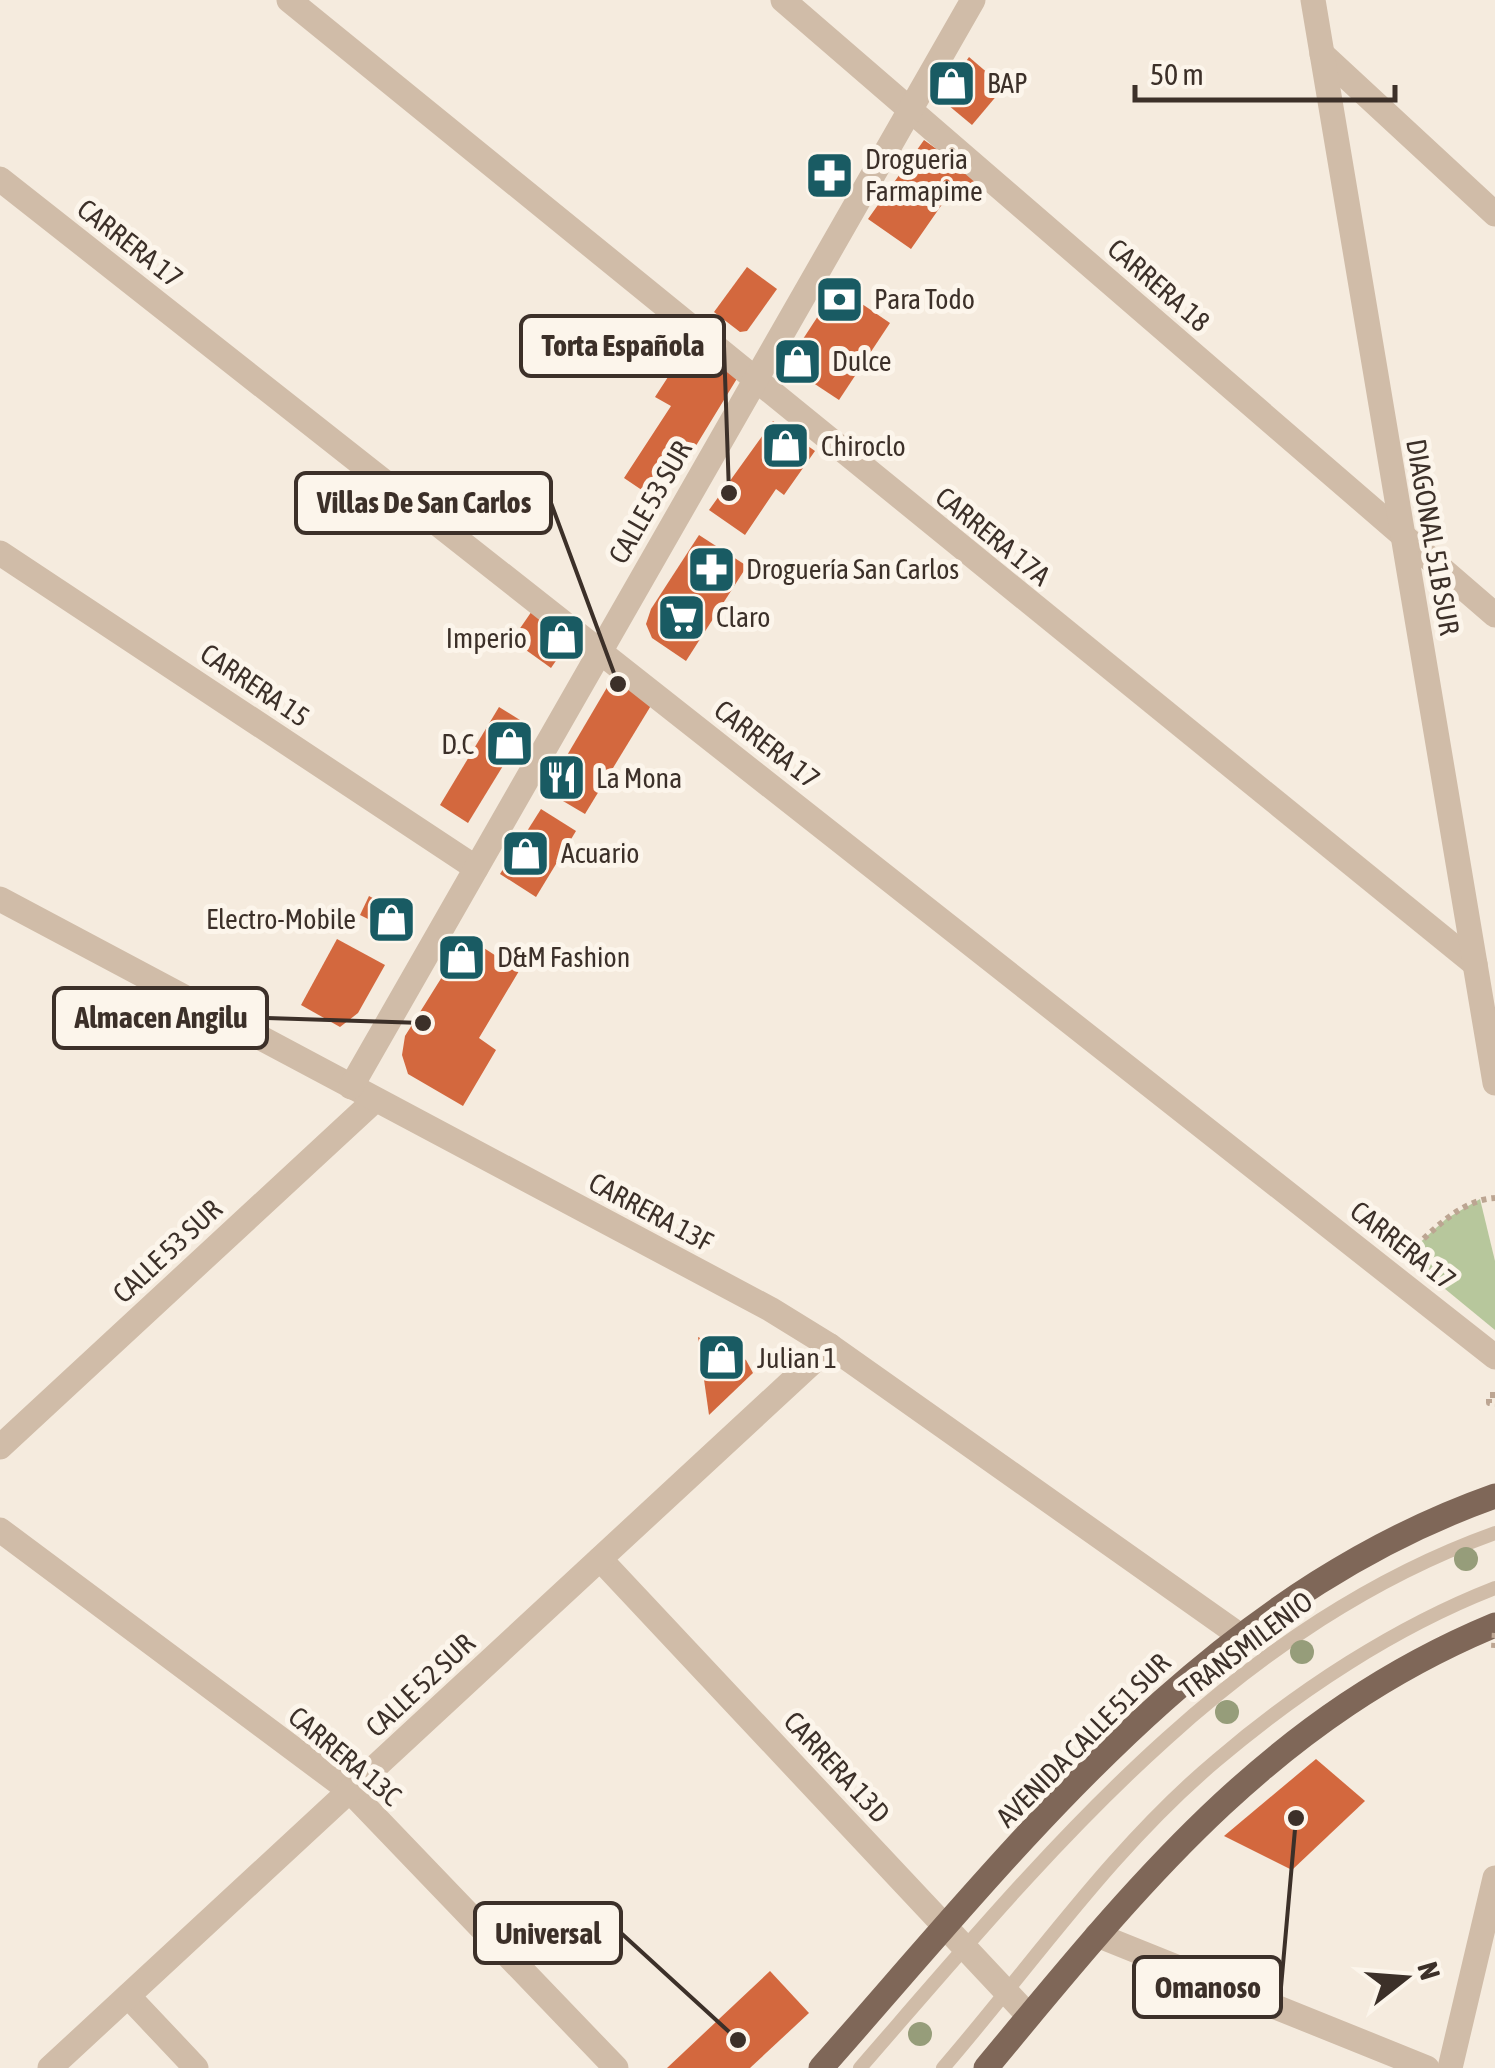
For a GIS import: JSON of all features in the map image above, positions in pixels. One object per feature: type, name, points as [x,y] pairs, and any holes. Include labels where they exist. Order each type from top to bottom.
[{"type":"main road","name":"AVENIDA CALLE 51 SUR","points":[[821,2068],[1122,1736],[1239,1635],[1392,1541],[1495,1496]]},
{"type":"main road","points":[[986,2068],[1181,1840],[1283,1749],[1369,1691],[1495,1628]]},
{"type":"street","name":"CARRERA 17A","points":[[289,0],[1475,964]]},
{"type":"street","name":"CARRERA 18","points":[[784,0],[1495,616]]},
{"type":"street","name":"CALLE 53 SUR","points":[[351,1087],[973,0]]},
{"type":"street","name":"DIAGONAL 51B SUR","points":[[1313,0],[1495,1083]]},
{"type":"street","points":[[1322,54],[1495,214]]},
{"type":"street","name":"CARRERA 17","points":[[0,179],[1495,1357]]},
{"type":"street","name":"CARRERA 15","points":[[0,553],[476,868]]},
{"type":"street","name":"CARRERA 13F","points":[[0,899],[770,1309],[830,1346],[1239,1635]]},
{"type":"street","name":"CALLE 53 SUR","points":[[0,1446],[374,1100]]},
{"type":"street","name":"CALLE 52 SUR","points":[[50,2068],[830,1346]]},
{"type":"street","name":"CARRERA 13C","points":[[0,1530],[350,1791],[616,2068]]},
{"type":"street","name":"CARRERA 13D","points":[[600,1559],[1029,2016]]},
{"type":"street","points":[[1450,2068],[1495,1878]]},
{"type":"street","points":[[1097,1935],[1427,2068]]},
{"type":"street","points":[[128,1996],[196,2068]]},
{"type":"lane","name":"TRANSMILENIO","points":[[860,2068],[1077,1828],[1234,1678],[1322,1617],[1388,1580],[1495,1533]]},
{"type":"lane","points":[[943,2068],[1106,1874],[1215,1761],[1345,1667],[1495,1588]]},
{"type":"path","points":[[1383,1268],[1404,1256],[1446,1219],[1480,1199],[1495,1198]]},
{"type":"path","points":[[1495,1395],[1489,1394],[1489,1403],[1495,1404]]},
{"type":"path","points":[[1494,1648],[1495,1628]]},
{"type":"green space","points":[[1480,1199],[1495,1261],[1495,1330],[1405,1256],[1446,1219]]},
{"type":"building","points":[[969,57],[1004,87],[972,125],[948,105],[944,93]]},
{"type":"building","points":[[924,140],[977,178],[963,198],[952,190],[911,249],[868,219]]},
{"type":"building","points":[[747,267],[777,289],[747,331],[740,332],[714,312]]},
{"type":"building","points":[[837,287],[890,323],[839,400],[786,365]]},
{"type":"building","points":[[692,340],[741,372],[661,503],[624,478],[671,406],[655,397]]},
{"type":"building","points":[[773,421],[815,451],[784,495],[776,489],[745,535],[709,510]]},
{"type":"building","points":[[699,535],[747,566],[686,661],[652,638],[646,624],[651,609]]},
{"type":"building","points":[[534,608],[569,642],[551,668],[512,640]]},
{"type":"building","points":[[612,679],[623,679],[655,699],[585,814],[546,791]]},
{"type":"building","points":[[499,707],[528,725],[468,823],[440,805]]},
{"type":"building","points":[[541,809],[576,831],[536,897],[500,874]]},
{"type":"building","points":[[369,896],[405,915],[396,933],[360,915]]},
{"type":"building","points":[[467,937],[519,971],[479,1038],[496,1050],[463,1106],[408,1074],[402,1055],[405,1036]]},
{"type":"building","points":[[337,939],[385,965],[358,1013],[340,1027],[301,1005]]},
{"type":"building","points":[[698,1337],[746,1360],[753,1373],[709,1415]]},
{"type":"building","points":[[1316,1759],[1365,1801],[1292,1870],[1224,1836]]},
{"type":"building","points":[[770,1971],[809,2013],[750,2068],[667,2068]]},
{"type":"place","name":"BAP","points":[[952,83]]},
{"type":"place","name":"Drogueria Farmapime","points":[[830,175]]},
{"type":"place","name":"Para Todo","points":[[839,299]]},
{"type":"place","name":"Dulce","points":[[797,361]]},
{"type":"place","name":"Chiroclo","points":[[786,446]]},
{"type":"place","name":"Torta Española","points":[[729,493]]},
{"type":"place","name":"Droguería San Carlos","points":[[711,569]]},
{"type":"place","name":"Claro","points":[[681,617]]},
{"type":"place","name":"Imperio","points":[[562,638]]},
{"type":"place","name":"Villas De San Carlos","points":[[618,684]]},
{"type":"place","name":"D.C","points":[[509,744]]},
{"type":"place","name":"La Mona","points":[[561,778]]},
{"type":"place","name":"Acuario","points":[[526,853]]},
{"type":"place","name":"Electro-Mobile","points":[[391,919]]},
{"type":"place","name":"D&M Fashion","points":[[462,957]]},
{"type":"place","name":"Almacen Angilu","points":[[423,1023]]},
{"type":"place","name":"Julian 1","points":[[722,1358]]},
{"type":"place","name":"Omanoso","points":[[1296,1818]]},
{"type":"place","name":"Universal","points":[[738,2040]]}]
